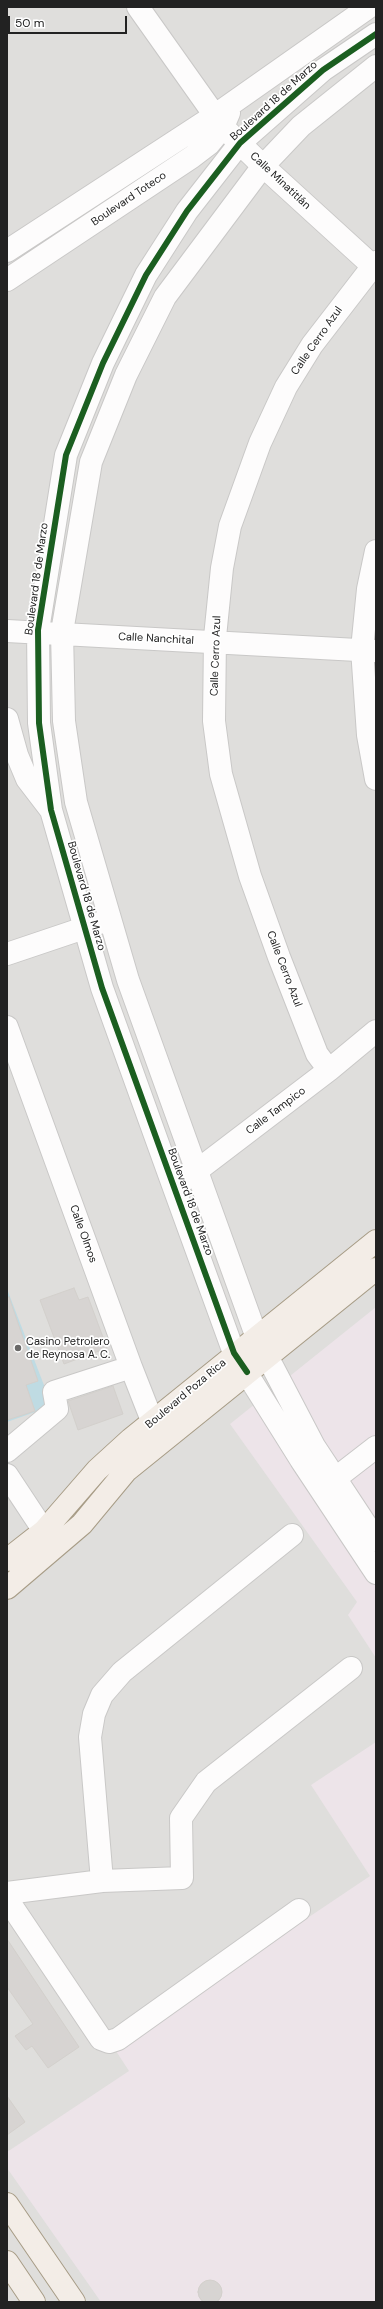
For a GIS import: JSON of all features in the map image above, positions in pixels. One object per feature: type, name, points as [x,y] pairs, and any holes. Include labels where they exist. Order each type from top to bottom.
[{"type":"main road","name":"Boulevard Poza Rica","points":[[7,1588],[82,1524],[158,1431],[234,1353],[376,1241]]},
{"type":"main road","name":"Boulevard Poza Rica","points":[[7,1560],[44,1531],[110,1457],[158,1431],[247,1372],[376,1269]]},
{"type":"main road","points":[[7,2204],[74,2302]]},
{"type":"main road","points":[[7,2262],[34,2302]]},
{"type":"street","name":"Calle Minatitlán","points":[[138,7],[218,122],[263,166],[375,265]]},
{"type":"street","name":"Boulevard Toteco","points":[[7,280],[192,157],[209,144],[218,122],[234,103],[369,7]]},
{"type":"street","name":"Boulevard 18 de Marzo","points":[[328,1484],[234,1353],[102,988],[51,810],[40,723],[38,633],[66,455],[103,363],[146,275],[187,211],[240,143],[323,70],[376,34]]},
{"type":"street","name":"Boulevard 18 de Marzo","points":[[328,1484],[314,1446],[256,1335],[128,980],[76,802],[64,721],[62,634],[91,462],[126,375],[165,297],[263,166],[301,126],[376,66]]},
{"type":"street","name":"Boulevard Toteco","points":[[7,251],[218,122]]},
{"type":"street","name":"Calle Cerro Azul","points":[[329,1070],[317,1054],[279,957],[250,876],[221,774],[214,721],[215,642],[222,568],[230,526],[260,443],[286,387],[308,351],[375,265]]},
{"type":"street","points":[[376,551],[368,589],[368,735],[376,779]]},
{"type":"street","name":"Calle Nanchital","points":[[7,631],[369,650]]},
{"type":"street","points":[[7,719],[17,755],[27,779],[51,810]]},
{"type":"street","points":[[7,954],[111,920]]},
{"type":"street","name":"Calle Olmos","points":[[7,1027],[12,1056],[158,1431]]},
{"type":"street","name":"Calle Tampico","points":[[174,1188],[329,1070],[376,1031]]},
{"type":"street","points":[[7,1451],[57,1409],[54,1392],[132,1367]]},
{"type":"street","points":[[328,1484],[376,1447]]},
{"type":"street","points":[[7,1475],[44,1531]]},
{"type":"street","points":[[328,1484],[376,1540]]},
{"type":"street","points":[[328,1484],[376,1573]]},
{"type":"street","points":[[102,1881],[90,1737],[92,1721],[102,1695],[122,1672],[292,1535]]},
{"type":"street","points":[[7,1893],[102,1881],[182,1878],[180,1818],[206,1782],[351,1668]]},
{"type":"street","points":[[7,1899],[101,2039],[109,2042],[118,2039],[299,1910]]},
{"type":"shaded area","points":[[7,7],[376,7],[376,2302],[7,2302]]},
{"type":"shaded area","points":[[376,1307],[376,1658],[348,1615],[357,1602],[230,1424]]},
{"type":"shaded area","points":[[376,1742],[376,2302],[101,2302],[7,2168],[7,2152],[129,2071],[114,2048],[370,1876],[311,1785]]},
{"type":"water","name":"Casino Petrolero de Reynosa A. C.","points":[[7,1289],[52,1406],[7,1422]]},
{"type":"building","points":[[74,1288],[79,1300],[88,1297],[107,1348],[64,1364],[40,1300]]},
{"type":"building","name":"Casino Petrolero de Reynosa A. C.","points":[[9,1297],[38,1381],[26,1385],[35,1411],[7,1420],[7,1298]]},
{"type":"building","points":[[113,1386],[123,1414],[78,1430],[68,1401]]},
{"type":"building","points":[[7,1939],[79,2047],[48,2068],[32,2046],[26,2050],[15,2036],[33,2024],[7,1987]]},
{"type":"building","points":[[7,2096],[25,2122],[7,2135]]},
{"type":"building","points":[[210,2280],[219,2283],[222,2292],[219,2301],[210,2304],[201,2301],[198,2292],[201,2283]]},
{"type":"cycle path","points":[[247,1372],[234,1353],[102,988],[51,810],[39,723],[38,630],[66,455],[103,363],[146,275],[187,211],[240,143],[323,70],[376,34]]},
{"type":"place","name":"Casino Petrolero de Reynosa A. C.","points":[[18,1348]]}]
